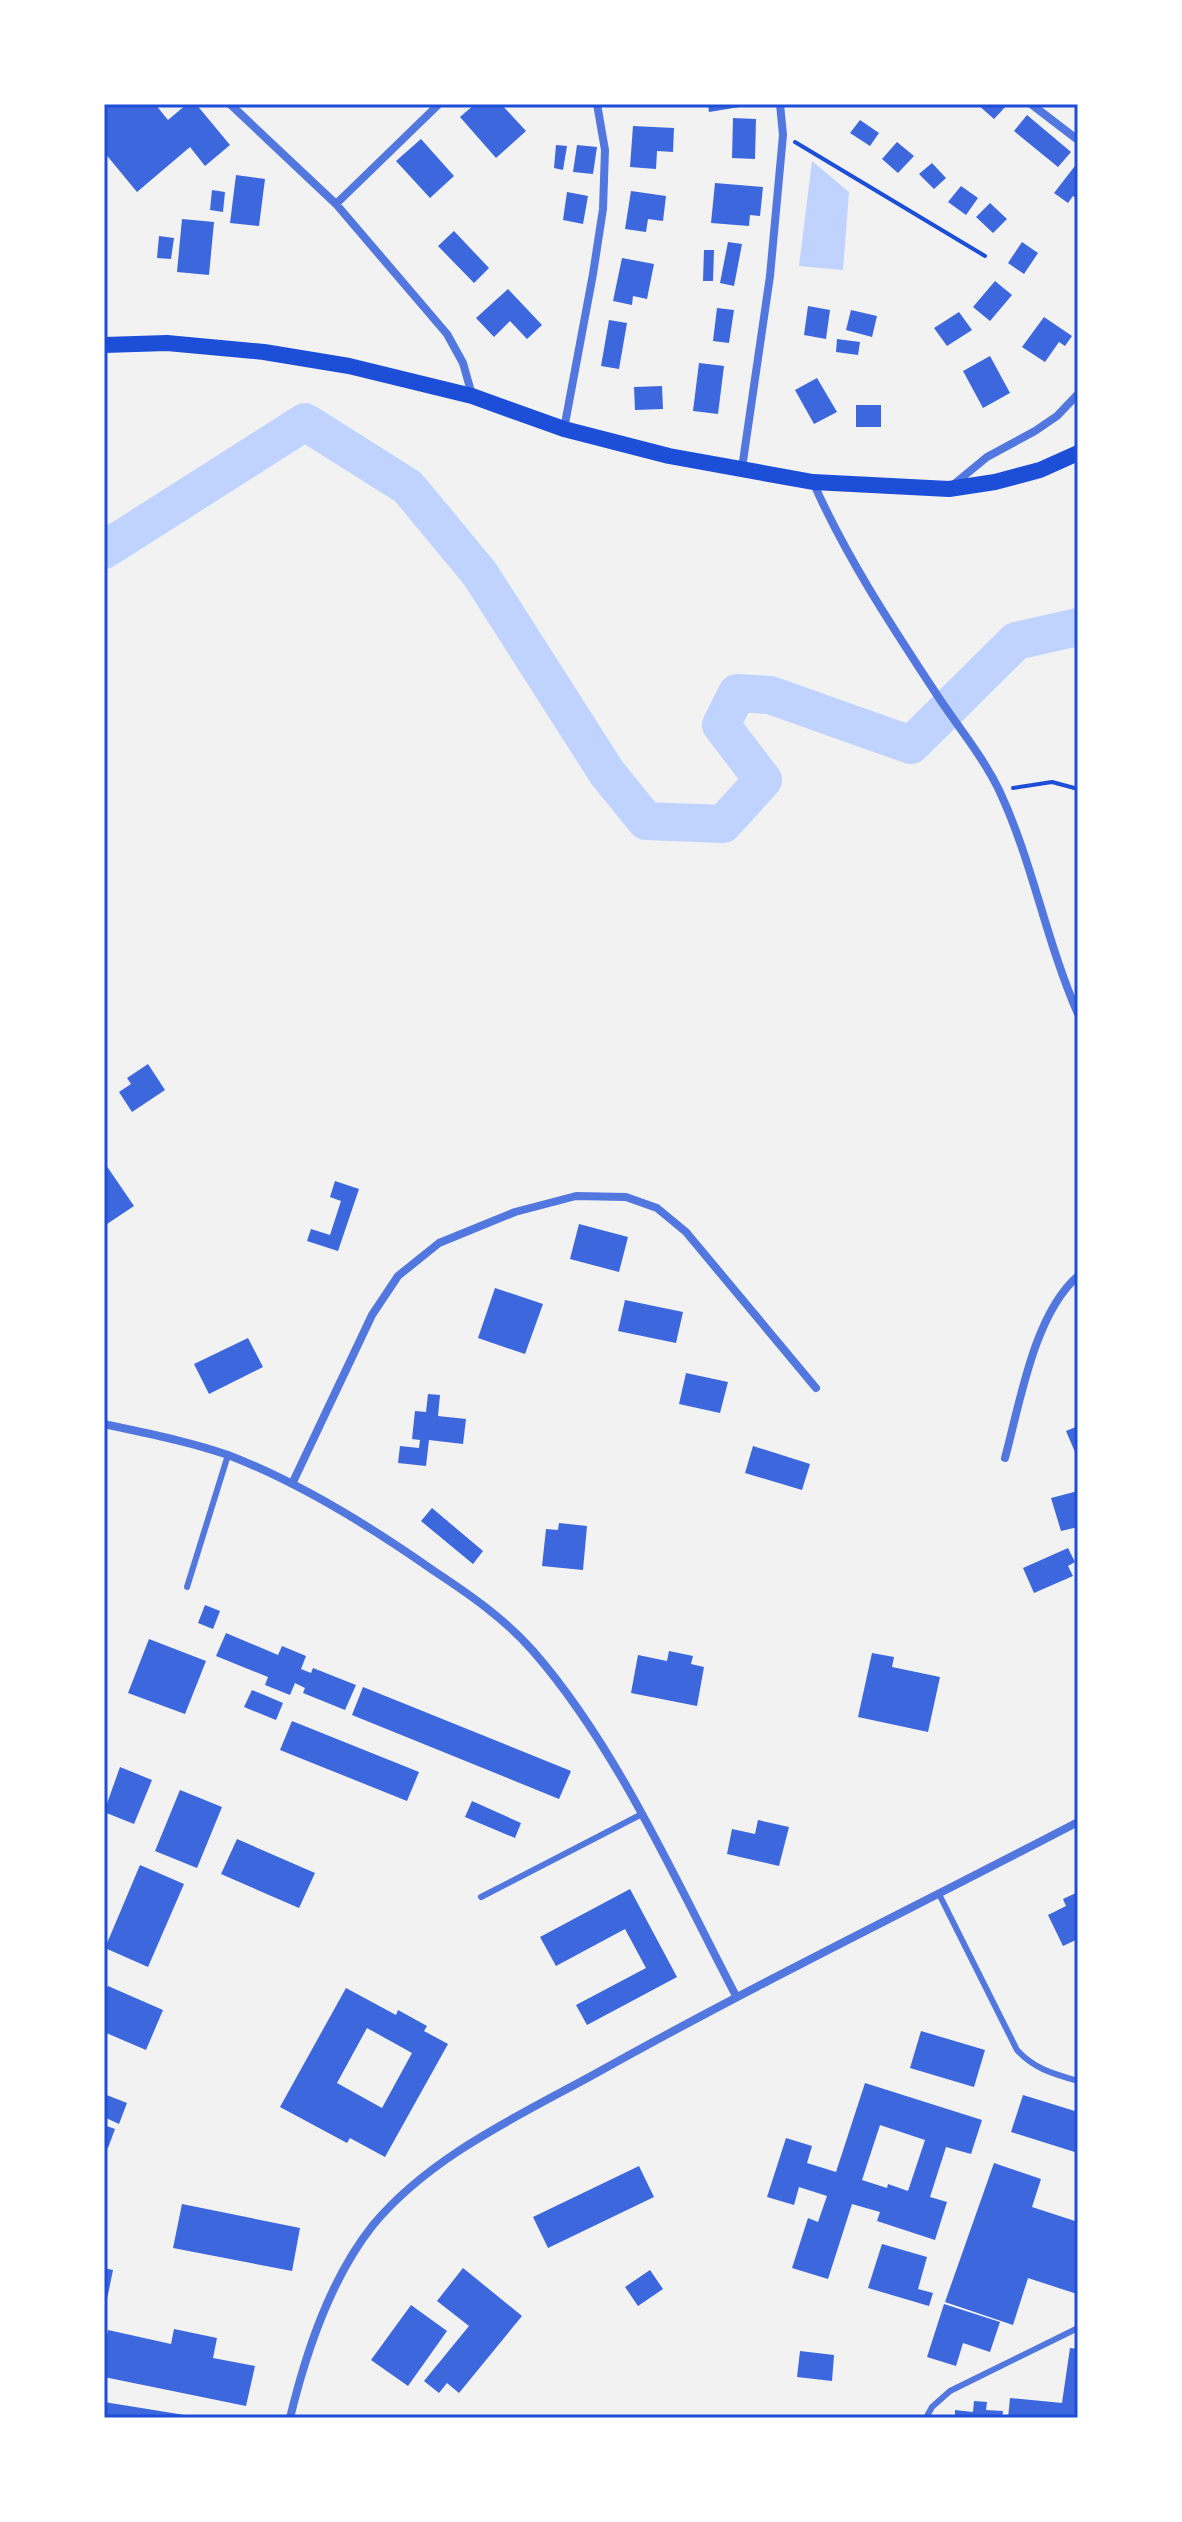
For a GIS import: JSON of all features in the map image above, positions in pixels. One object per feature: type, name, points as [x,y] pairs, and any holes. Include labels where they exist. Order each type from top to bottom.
[{"type":"main road","points":[[104,345],[167,343],[264,352],[363,369],[472,396],[564,429],[741,471],[813,482],[949,489],[995,482],[1040,470],[1078,453]]},
{"type":"street","points":[[230,104],[336,204],[447,334],[463,363],[472,396]]},
{"type":"street","points":[[336,204],[439,104]]},
{"type":"street","points":[[564,429],[603,209],[605,150],[597,104]]},
{"type":"street","points":[[741,471],[770,276],[783,135],[780,104]]},
{"type":"street","points":[[1031,104],[1078,140]]},
{"type":"street","points":[[949,489],[987,457],[1057,416],[1078,394]]},
{"type":"street","points":[[813,482],[834,528],[874,599],[999,790],[1061,975],[1078,1014]]},
{"type":"street","points":[[292,1484],[372,1315],[398,1276],[439,1243],[515,1212],[576,1196],[626,1197],[657,1208],[686,1232],[816,1388]]},
{"type":"street","points":[[1005,1458],[1049,1315],[1067,1286],[1078,1276]]},
{"type":"street","points":[[104,1424],[228,1455],[292,1484],[392,1541],[477,1600],[532,1650],[583,1716],[642,1814],[736,1996]]},
{"type":"street","points":[[290,2418],[301,2372],[349,2261],[374,2225],[443,2162],[487,2134],[736,1996],[1078,1822]]},
{"type":"lane","points":[[187,1587],[228,1455]]},
{"type":"lane","points":[[481,1897],[642,1814]]},
{"type":"lane","points":[[939,1894],[1017,2050],[1042,2070],[1076,2080],[1078,2070]]},
{"type":"lane","points":[[926,2418],[932,2407],[950,2391],[1078,2328]]},
{"type":"path","points":[[783,135],[985,256]]},
{"type":"path","points":[[999,790],[1052,782],[1078,789]]},
{"type":"water","points":[[812,161],[849,192],[843,270],[799,266]]},
{"type":"building","points":[[104,104],[155,104],[168,120],[187,104],[196,104],[230,145],[205,166],[190,147],[137,192],[104,152]]},
{"type":"building","points":[[475,104],[501,104],[526,131],[496,158],[460,117]]},
{"type":"building","points":[[708,104],[746,104],[746,106],[709,112]]},
{"type":"building","points":[[977,104],[1008,104],[994,119]]},
{"type":"building","points":[[1027,115],[1071,152],[1058,167],[1014,131]]},
{"type":"building","points":[[733,118],[756,119],[755,159],[732,158]]},
{"type":"building","points":[[860,120],[879,133],[870,146],[850,133]]},
{"type":"building","points":[[633,126],[674,128],[673,152],[657,151],[656,169],[630,167]]},
{"type":"building","points":[[421,139],[454,176],[430,198],[396,161]]},
{"type":"building","points":[[897,142],[914,156],[898,173],[882,159]]},
{"type":"building","points":[[556,145],[567,146],[563,170],[554,168]]},
{"type":"building","points":[[577,145],[597,147],[593,174],[573,172]]},
{"type":"building","points":[[1078,162],[1078,200],[1073,196],[1068,203],[1054,193]]},
{"type":"building","points":[[932,163],[946,178],[934,189],[919,174]]},
{"type":"building","points":[[236,175],[265,179],[259,226],[230,223]]},
{"type":"building","points":[[715,183],[763,187],[760,216],[750,215],[749,226],[711,223]]},
{"type":"building","points":[[961,186],[978,198],[966,215],[948,202]]},
{"type":"building","points":[[212,190],[225,192],[223,212],[210,210]]},
{"type":"building","points":[[631,191],[666,196],[663,221],[648,219],[646,232],[625,229]]},
{"type":"building","points":[[567,192],[588,196],[583,224],[563,220]]},
{"type":"building","points":[[990,203],[1007,219],[993,233],[976,217]]},
{"type":"building","points":[[182,219],[214,222],[209,275],[177,272]]},
{"type":"building","points":[[454,231],[489,268],[474,283],[438,246]]},
{"type":"building","points":[[159,236],[174,238],[171,259],[157,258]]},
{"type":"building","points":[[728,242],[742,244],[734,286],[720,283]]},
{"type":"building","points":[[1022,242],[1038,253],[1024,274],[1008,263]]},
{"type":"building","points":[[704,250],[714,250],[713,281],[703,281]]},
{"type":"building","points":[[622,258],[654,264],[647,299],[633,296],[632,305],[613,301]]},
{"type":"building","points":[[995,281],[1012,295],[990,321],[973,307]]},
{"type":"building","points":[[508,289],[542,325],[527,339],[510,321],[494,337],[476,318]]},
{"type":"building","points":[[808,306],[830,310],[826,339],[804,335]]},
{"type":"building","points":[[717,308],[734,310],[729,343],[713,341]]},
{"type":"building","points":[[851,310],[877,316],[872,337],[846,330]]},
{"type":"building","points":[[959,312],[972,330],[947,346],[934,328]]},
{"type":"building","points":[[1044,317],[1072,336],[1065,346],[1059,342],[1045,362],[1022,347]]},
{"type":"building","points":[[609,320],[627,323],[619,369],[601,366]]},
{"type":"building","points":[[837,339],[860,342],[858,355],[836,352]]},
{"type":"building","points":[[990,356],[1010,393],[983,408],[963,371]]},
{"type":"building","points":[[699,363],[724,366],[718,414],[693,411]]},
{"type":"building","points":[[817,378],[837,412],[814,424],[795,390]]},
{"type":"building","points":[[662,386],[663,409],[635,410],[634,387]]},
{"type":"building","points":[[856,405],[881,405],[881,427],[856,427]]},
{"type":"building","points":[[148,1064],[165,1090],[132,1112],[119,1092],[131,1084],[127,1078]]},
{"type":"building","points":[[106,1165],[134,1206],[104,1226],[104,1167]]},
{"type":"building","points":[[335,1181],[359,1189],[338,1251],[307,1241],[311,1229],[330,1235],[341,1201],[330,1197]]},
{"type":"building","points":[[579,1224],[628,1237],[619,1272],[570,1259]]},
{"type":"building","points":[[495,1288],[543,1304],[525,1354],[478,1338]]},
{"type":"building","points":[[625,1300],[683,1312],[676,1343],[618,1331]]},
{"type":"building","points":[[248,1338],[263,1367],[209,1394],[194,1364]]},
{"type":"building","points":[[686,1373],[728,1382],[720,1413],[679,1404]]},
{"type":"building","points":[[428,1394],[440,1395],[438,1416],[466,1419],[463,1444],[429,1440],[426,1466],[398,1463],[400,1446],[419,1448],[420,1440],[412,1439],[415,1411],[426,1412]]},
{"type":"building","points":[[1078,1426],[1078,1459],[1066,1431]]},
{"type":"building","points":[[753,1446],[810,1464],[802,1490],[745,1473]]},
{"type":"building","points":[[1078,1491],[1078,1527],[1061,1531],[1051,1498]]},
{"type":"building","points":[[432,1508],[483,1551],[473,1564],[421,1521]]},
{"type":"building","points":[[559,1523],[587,1526],[583,1570],[542,1566],[546,1529],[558,1530]]},
{"type":"building","points":[[1068,1548],[1075,1562],[1068,1566],[1073,1576],[1034,1593],[1023,1568]]},
{"type":"building","points":[[205,1605],[220,1611],[213,1629],[198,1623]]},
{"type":"building","points":[[226,1633],[278,1655],[282,1646],[306,1656],[301,1669],[311,1673],[313,1668],[356,1685],[345,1710],[303,1693],[305,1688],[295,1683],[290,1695],[265,1685],[268,1677],[216,1656]]},
{"type":"building","points":[[149,1639],[206,1661],[185,1714],[128,1693]]},
{"type":"building","points":[[669,1651],[693,1656],[691,1664],[704,1667],[697,1706],[631,1693],[638,1655],[667,1661]]},
{"type":"building","points":[[872,1653],[894,1657],[892,1667],[940,1677],[928,1732],[858,1717]]},
{"type":"building","points":[[363,1687],[571,1771],[559,1799],[352,1715]]},
{"type":"building","points":[[252,1690],[283,1703],[276,1720],[244,1707]]},
{"type":"building","points":[[292,1721],[419,1772],[407,1801],[280,1750]]},
{"type":"building","points":[[120,1767],[152,1780],[134,1824],[104,1812]]},
{"type":"building","points":[[180,1790],[222,1807],[197,1868],[155,1851]]},
{"type":"building","points":[[472,1801],[521,1823],[515,1838],[465,1817]]},
{"type":"building","points":[[758,1820],[789,1827],[779,1866],[727,1854],[732,1829],[755,1834]]},
{"type":"building","points":[[237,1839],[315,1873],[299,1908],[221,1874]]},
{"type":"building","points":[[140,1865],[184,1884],[148,1967],[105,1948]]},
{"type":"building","points":[[630,1889],[677,1977],[587,2025],[576,2005],[646,1968],[625,1929],[556,1966],[540,1937]]},
{"type":"building","points":[[1078,1892],[1078,1939],[1063,1946],[1048,1915],[1066,1906],[1063,1899]]},
{"type":"building","points":[[108,1986],[163,2010],[146,2050],[104,2032],[104,1994]]},
{"type":"building","points":[[346,1988],[396,2015],[398,2010],[427,2026],[424,2031],[448,2044],[385,2157],[350,2138],[347,2143],[280,2107]],"holes":[[[367,2028],[412,2053],[382,2108],[337,2083]]]},
{"type":"building","points":[[921,2031],[985,2050],[974,2087],[910,2068]]},
{"type":"building","points":[[865,2083],[982,2120],[971,2154],[946,2147],[930,2197],[947,2202],[935,2240],[877,2221],[880,2212],[852,2204],[828,2279],[792,2268],[808,2218],[818,2222],[827,2196],[799,2187],[794,2205],[767,2197],[786,2138],[812,2146],[807,2163],[836,2172]],"holes":[[[880,2125],[925,2140],[908,2191],[862,2180]]]},
{"type":"building","points":[[104,2094],[127,2103],[119,2124],[104,2117]]},
{"type":"building","points":[[1023,2095],[1078,2112],[1078,2153],[1011,2132]]},
{"type":"building","points":[[104,2125],[115,2129],[108,2148],[104,2147]]},
{"type":"building","points":[[994,2163],[1041,2179],[1032,2207],[1078,2222],[1077,2294],[1028,2278],[1013,2325],[945,2302]]},
{"type":"building","points":[[639,2166],[654,2197],[548,2248],[533,2217]]},
{"type":"building","points":[[182,2204],[300,2228],[292,2271],[173,2248]]},
{"type":"building","points":[[882,2244],[927,2257],[918,2289],[933,2293],[929,2306],[868,2288]]},
{"type":"building","points":[[104,2268],[113,2270],[105,2309],[104,2309]]},
{"type":"building","points":[[463,2268],[522,2316],[459,2393],[447,2383],[439,2393],[424,2381],[469,2326],[437,2301]]},
{"type":"building","points":[[650,2270],[663,2289],[638,2306],[625,2287]]},
{"type":"building","points":[[944,2304],[1000,2322],[990,2352],[963,2343],[956,2366],[927,2357]]},
{"type":"building","points":[[411,2305],[447,2331],[408,2386],[371,2360]]},
{"type":"building","points":[[174,2329],[217,2338],[213,2358],[255,2366],[246,2406],[104,2377],[108,2330],[171,2344]]},
{"type":"building","points":[[1070,2348],[1078,2349],[1078,2418],[1008,2418],[1010,2398],[1062,2403]]},
{"type":"building","points":[[800,2351],[834,2355],[832,2381],[797,2377]]},
{"type":"building","points":[[974,2401],[987,2402],[986,2410],[1003,2411],[1002,2418],[955,2418],[955,2410],[973,2412]]},
{"type":"building","points":[[104,2402],[191,2416],[191,2418],[104,2418]]},
{"type":"waterway","points":[[104,550],[305,422],[408,487],[480,574],[607,773],[646,821],[723,824],[763,780],[721,725],[737,693],[770,695],[911,745],[1016,641],[1078,627]]}]
